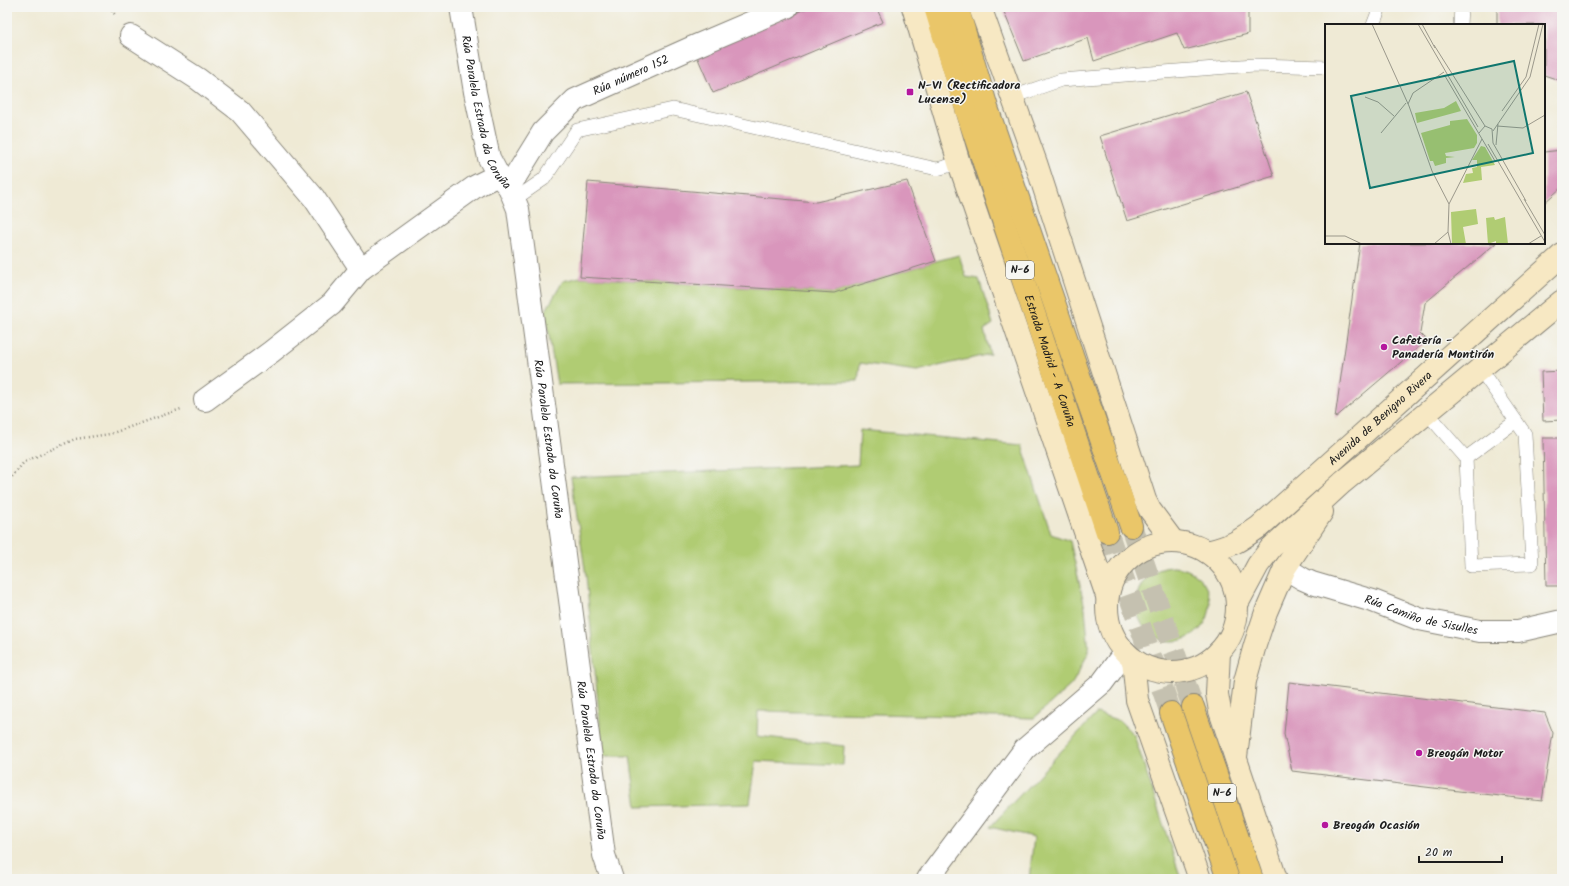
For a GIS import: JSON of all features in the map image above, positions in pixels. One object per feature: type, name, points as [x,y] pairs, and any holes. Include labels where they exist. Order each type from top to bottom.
[{"type":"highway","name":"Estrada Madrid - A Coruña","points":[[935,7],[969,118],[1107,532]]},
{"type":"highway","name":"Estrada Madrid - A Coruña","points":[[957,7],[990,115],[1131,526]]},
{"type":"highway","name":"N-6","points":[[1193,708],[1252,879]]},
{"type":"highway","name":"N-6","points":[[1172,713],[1228,879]]},
{"type":"main road","points":[[913,7],[960,163],[1107,596]]},
{"type":"main road","points":[[980,7],[1036,163],[1145,500],[1150,510],[1173,541]]},
{"type":"main road","name":"Avenida de Benigno Rivera","points":[[1208,552],[1239,542],[1259,527],[1562,255]]},
{"type":"main road","name":"Avenida de Benigno Rivera","points":[[1237,604],[1258,566],[1271,548],[1342,483],[1562,301]]},
{"type":"main road","points":[[1236,757],[1245,681],[1266,612],[1285,568],[1342,483]]},
{"type":"main road","points":[[1173,541],[1191,544],[1208,552],[1223,565],[1233,584],[1237,604],[1236,622],[1229,638],[1219,652],[1200,666],[1177,672],[1154,670],[1129,656],[1113,636],[1107,616],[1107,596],[1112,579],[1123,563],[1137,551],[1154,543],[1173,541]]},
{"type":"main road","points":[[1219,652],[1217,694],[1220,711],[1276,879]]},
{"type":"main road","points":[[1129,656],[1137,700],[1200,879]]},
{"type":"street","name":"Rúa Paralela Estrada da Coruña","points":[[461,7],[475,92],[489,158],[507,187],[518,209],[549,430],[604,855],[612,879]]},
{"type":"street","name":"Rúa número 152","points":[[507,187],[543,132],[575,100],[787,7]]},
{"type":"street","points":[[131,36],[198,79],[240,111],[314,198],[361,269]]},
{"type":"street","points":[[205,400],[271,352],[332,304],[361,269],[476,186],[507,187]]},
{"type":"street","name":"Rúa Camiño de Sisulles","points":[[1285,568],[1312,583],[1373,601],[1418,619],[1480,631],[1518,631],[1562,621]]},
{"type":"street","points":[[928,879],[1025,749],[1102,683],[1129,656]]},
{"type":"lane","points":[[1373,24],[1380,7]]},
{"type":"lane","points":[[1460,24],[1461,7]]},
{"type":"lane","points":[[1012,97],[1061,80],[1254,65],[1325,67]]},
{"type":"lane","points":[[507,187],[544,179],[577,130],[673,109],[937,169],[960,163]]},
{"type":"lane","points":[[1426,412],[1445,436],[1466,458],[1471,566],[1532,564],[1525,434],[1480,369]]},
{"type":"lane","points":[[1466,458],[1516,421]]},
{"type":"path","points":[[7,483],[24,462],[75,439],[110,434],[205,400]]},
{"type":"green space","points":[[959,255],[966,277],[979,279],[993,324],[984,330],[990,354],[917,371],[860,363],[858,381],[557,384],[545,312],[563,281],[580,277],[834,293]]},
{"type":"green space","points":[[860,430],[1022,445],[1051,534],[1070,541],[1085,608],[1089,652],[1072,684],[1034,718],[758,711],[757,736],[844,746],[843,765],[756,761],[750,804],[637,807],[630,756],[603,756],[586,576],[571,477],[858,465]]},
{"type":"green space","points":[[1173,567],[1194,573],[1204,583],[1210,604],[1204,625],[1194,635],[1173,641],[1152,635],[1142,625],[1136,604],[1142,583],[1152,573]]},
{"type":"green space","points":[[1097,713],[1120,721],[1134,735],[1181,879],[1029,879],[1034,837],[990,827]]},
{"type":"building","points":[[810,7],[876,7],[883,22],[713,93],[696,54]]},
{"type":"building","points":[[1002,7],[1248,7],[1248,34],[1184,50],[1177,33],[1094,61],[1088,38],[1024,61]]},
{"type":"building","points":[[1497,7],[1562,7],[1562,81],[1545,75],[1545,24],[1497,24]]},
{"type":"building","points":[[1246,92],[1274,176],[1127,221],[1100,136]]},
{"type":"building","points":[[1562,150],[1562,187],[1545,202],[1545,152]]},
{"type":"building","points":[[907,181],[936,261],[834,293],[580,277],[588,182],[816,202]]},
{"type":"building","points":[[1360,244],[1495,244],[1425,303],[1420,333],[1427,340],[1335,418]]},
{"type":"building","points":[[1562,371],[1562,420],[1543,421],[1541,372]]},
{"type":"building","points":[[1543,438],[1562,438],[1562,586],[1546,586]]},
{"type":"building","name":"Breogán Motor","points":[[1289,682],[1545,713],[1553,733],[1542,801],[1292,771],[1284,734]]},
{"type":"tunnel","points":[[1131,526],[1193,707]]},
{"type":"tunnel","points":[[1107,532],[1171,713]]},
{"type":"place","name":"N-VI (Rectificadora Lucense)","points":[[910,92]]},
{"type":"place","name":"Cafetería - Panadería Montirón","points":[[1384,347]]},
{"type":"place","name":"Breogán Motor","points":[[1419,753]]},
{"type":"place","name":"Breogán Ocasión","points":[[1325,825]]}]
